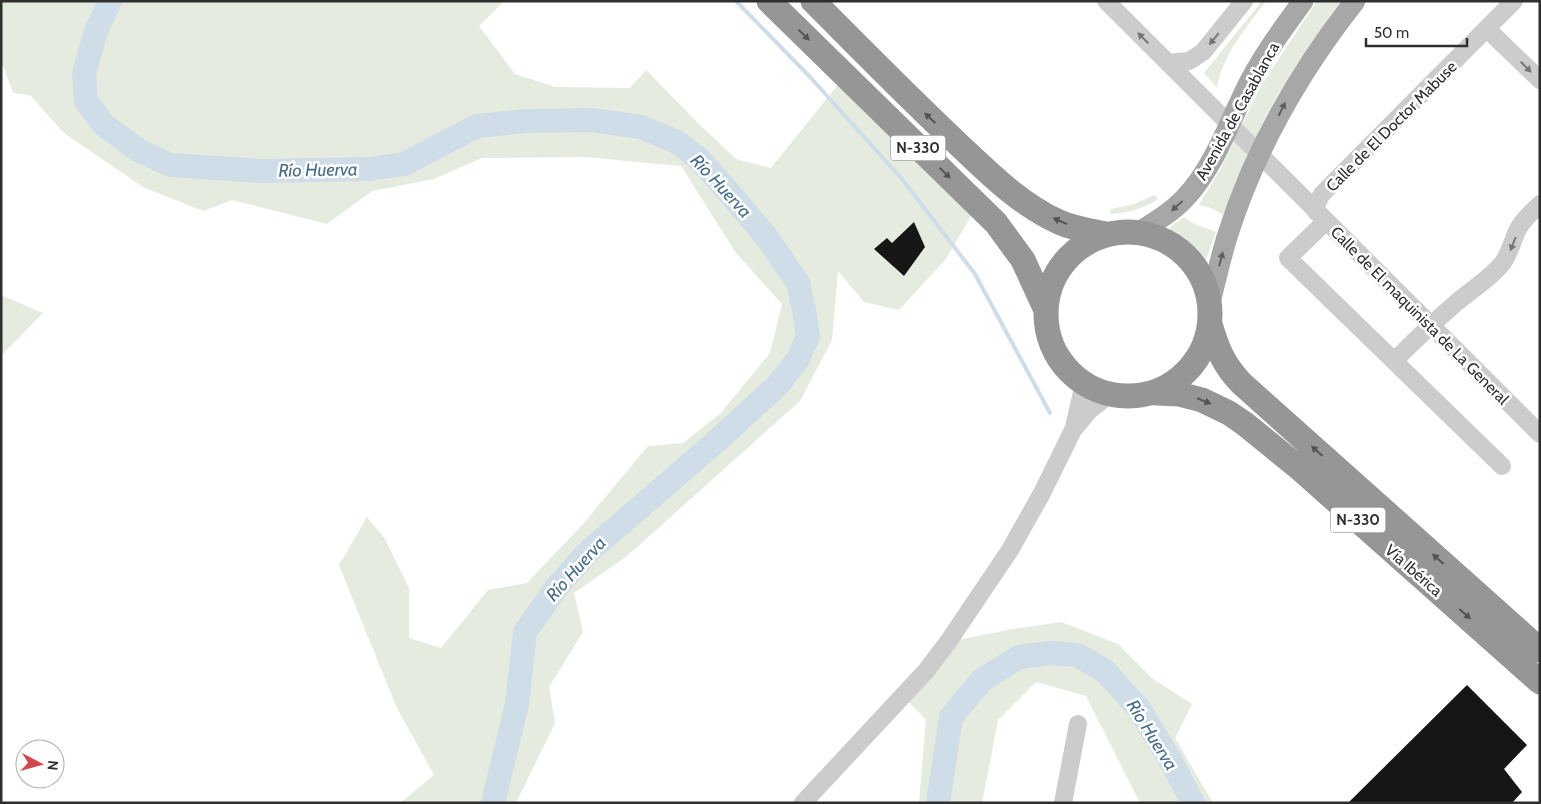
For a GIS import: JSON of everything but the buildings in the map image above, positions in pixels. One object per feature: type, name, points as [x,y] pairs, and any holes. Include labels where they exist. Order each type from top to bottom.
[{"type":"highway","name":"N-330","points":[[769,1],[996,223],[1023,260],[1046,310],[1050,337],[1058,357],[1073,375],[1084,384],[1110,394],[1138,396],[1157,393],[1178,381],[1200,355],[1206,340],[1209,315],[1207,293],[1201,277],[1191,262],[1179,250],[1163,240],[1139,232],[1127,231],[1107,234],[1092,240],[1076,251],[1062,265],[1052,282],[1046,310]]},
{"type":"highway","name":"N-330","points":[[813,1],[925,113],[999,182],[1023,200],[1059,222],[1107,234]]},
{"type":"highway","name":"Vía Ibérica","points":[[1209,315],[1220,355],[1233,375],[1540,650]]},
{"type":"highway","name":"Vía Ibérica","points":[[1157,393],[1179,394],[1202,400],[1224,410],[1245,424],[1306,474],[1540,682]]},
{"type":"main road","name":"Avenida de Casablanca","points":[[1139,232],[1172,210],[1196,184],[1217,149],[1255,72],[1303,1]]},
{"type":"main road","points":[[1209,315],[1227,237],[1254,165],[1286,102],[1331,32],[1355,1]]},
{"type":"street","name":"Calle de El maquinista de La General","points":[[1106,1],[1540,434]]},
{"type":"street","points":[[1168,63],[1189,61],[1203,52],[1244,1]]},
{"type":"street","name":"Calle de El Doctor Mabuse","points":[[1321,217],[1317,204],[1322,194],[1514,1]]},
{"type":"street","points":[[1488,29],[1540,80]]},
{"type":"street","points":[[1394,361],[1430,326],[1502,265],[1518,228],[1540,204]]},
{"type":"street","points":[[1321,217],[1288,258],[1502,466]]},
{"type":"street","points":[[803,803],[926,671],[948,642],[1010,550],[1033,510],[1073,430],[1084,384]]},
{"type":"street","points":[[1073,430],[1090,410],[1110,394]]},
{"type":"street","points":[[1063,803],[1078,724]]},
{"type":"shaded area","points":[[1,1],[504,1],[479,26],[515,74],[555,87],[630,88],[646,70],[736,159],[771,168],[841,81],[975,209],[946,259],[899,310],[864,302],[838,271],[832,340],[800,401],[627,556],[574,593],[583,632],[549,687],[555,723],[516,803],[400,803],[434,775],[396,706],[339,565],[367,517],[385,539],[409,588],[409,638],[441,648],[488,590],[527,583],[583,524],[648,446],[683,443],[721,413],[770,353],[782,304],[736,253],[681,166],[584,157],[482,158],[434,179],[372,191],[327,224],[232,200],[203,211],[143,187],[64,133],[30,95],[13,93],[1,60]],"holes":[[[914,222],[925,247],[903,276],[875,249],[887,238],[901,253],[905,231]]]},
{"type":"shaded area","points":[[1262,1],[1266,1],[1243,31],[1224,64],[1217,88],[1204,73]]},
{"type":"shaded area","points":[[1317,1],[1341,1],[1301,57],[1274,101],[1249,153],[1223,215],[1211,208],[1199,205],[1221,168],[1261,86]]},
{"type":"shaded area","points":[[1154,195],[1157,197],[1157,200],[1141,208],[1123,213],[1110,213],[1111,209],[1134,204]]},
{"type":"shaded area","points":[[1184,217],[1195,224],[1216,232],[1206,260],[1186,240],[1170,229],[1171,226]]},
{"type":"shaded area","points":[[1,295],[43,313],[1,356]]},
{"type":"shaded area","points":[[1061,622],[1118,644],[1153,679],[1192,704],[1175,738],[1213,803],[1140,803],[1086,696],[1036,682],[998,720],[982,803],[919,803],[926,720],[903,696],[948,642],[1007,630]]},
{"type":"waterway","name":"Río Huerva","points":[[110,1],[96,31],[84,73],[86,101],[104,125],[138,150],[170,165],[262,171],[371,169],[404,164],[477,126],[525,121],[592,120],[641,127],[677,142],[699,159],[768,239],[798,283],[808,336],[798,359],[777,386],[587,553],[556,588],[525,632],[517,704],[493,803]]},
{"type":"waterway","points":[[736,1],[810,77],[902,179],[975,274],[1050,413]]},
{"type":"waterway","name":"Río Huerva","points":[[938,803],[951,717],[982,680],[1019,657],[1050,653],[1077,655],[1105,671],[1140,710],[1193,803]]}]
